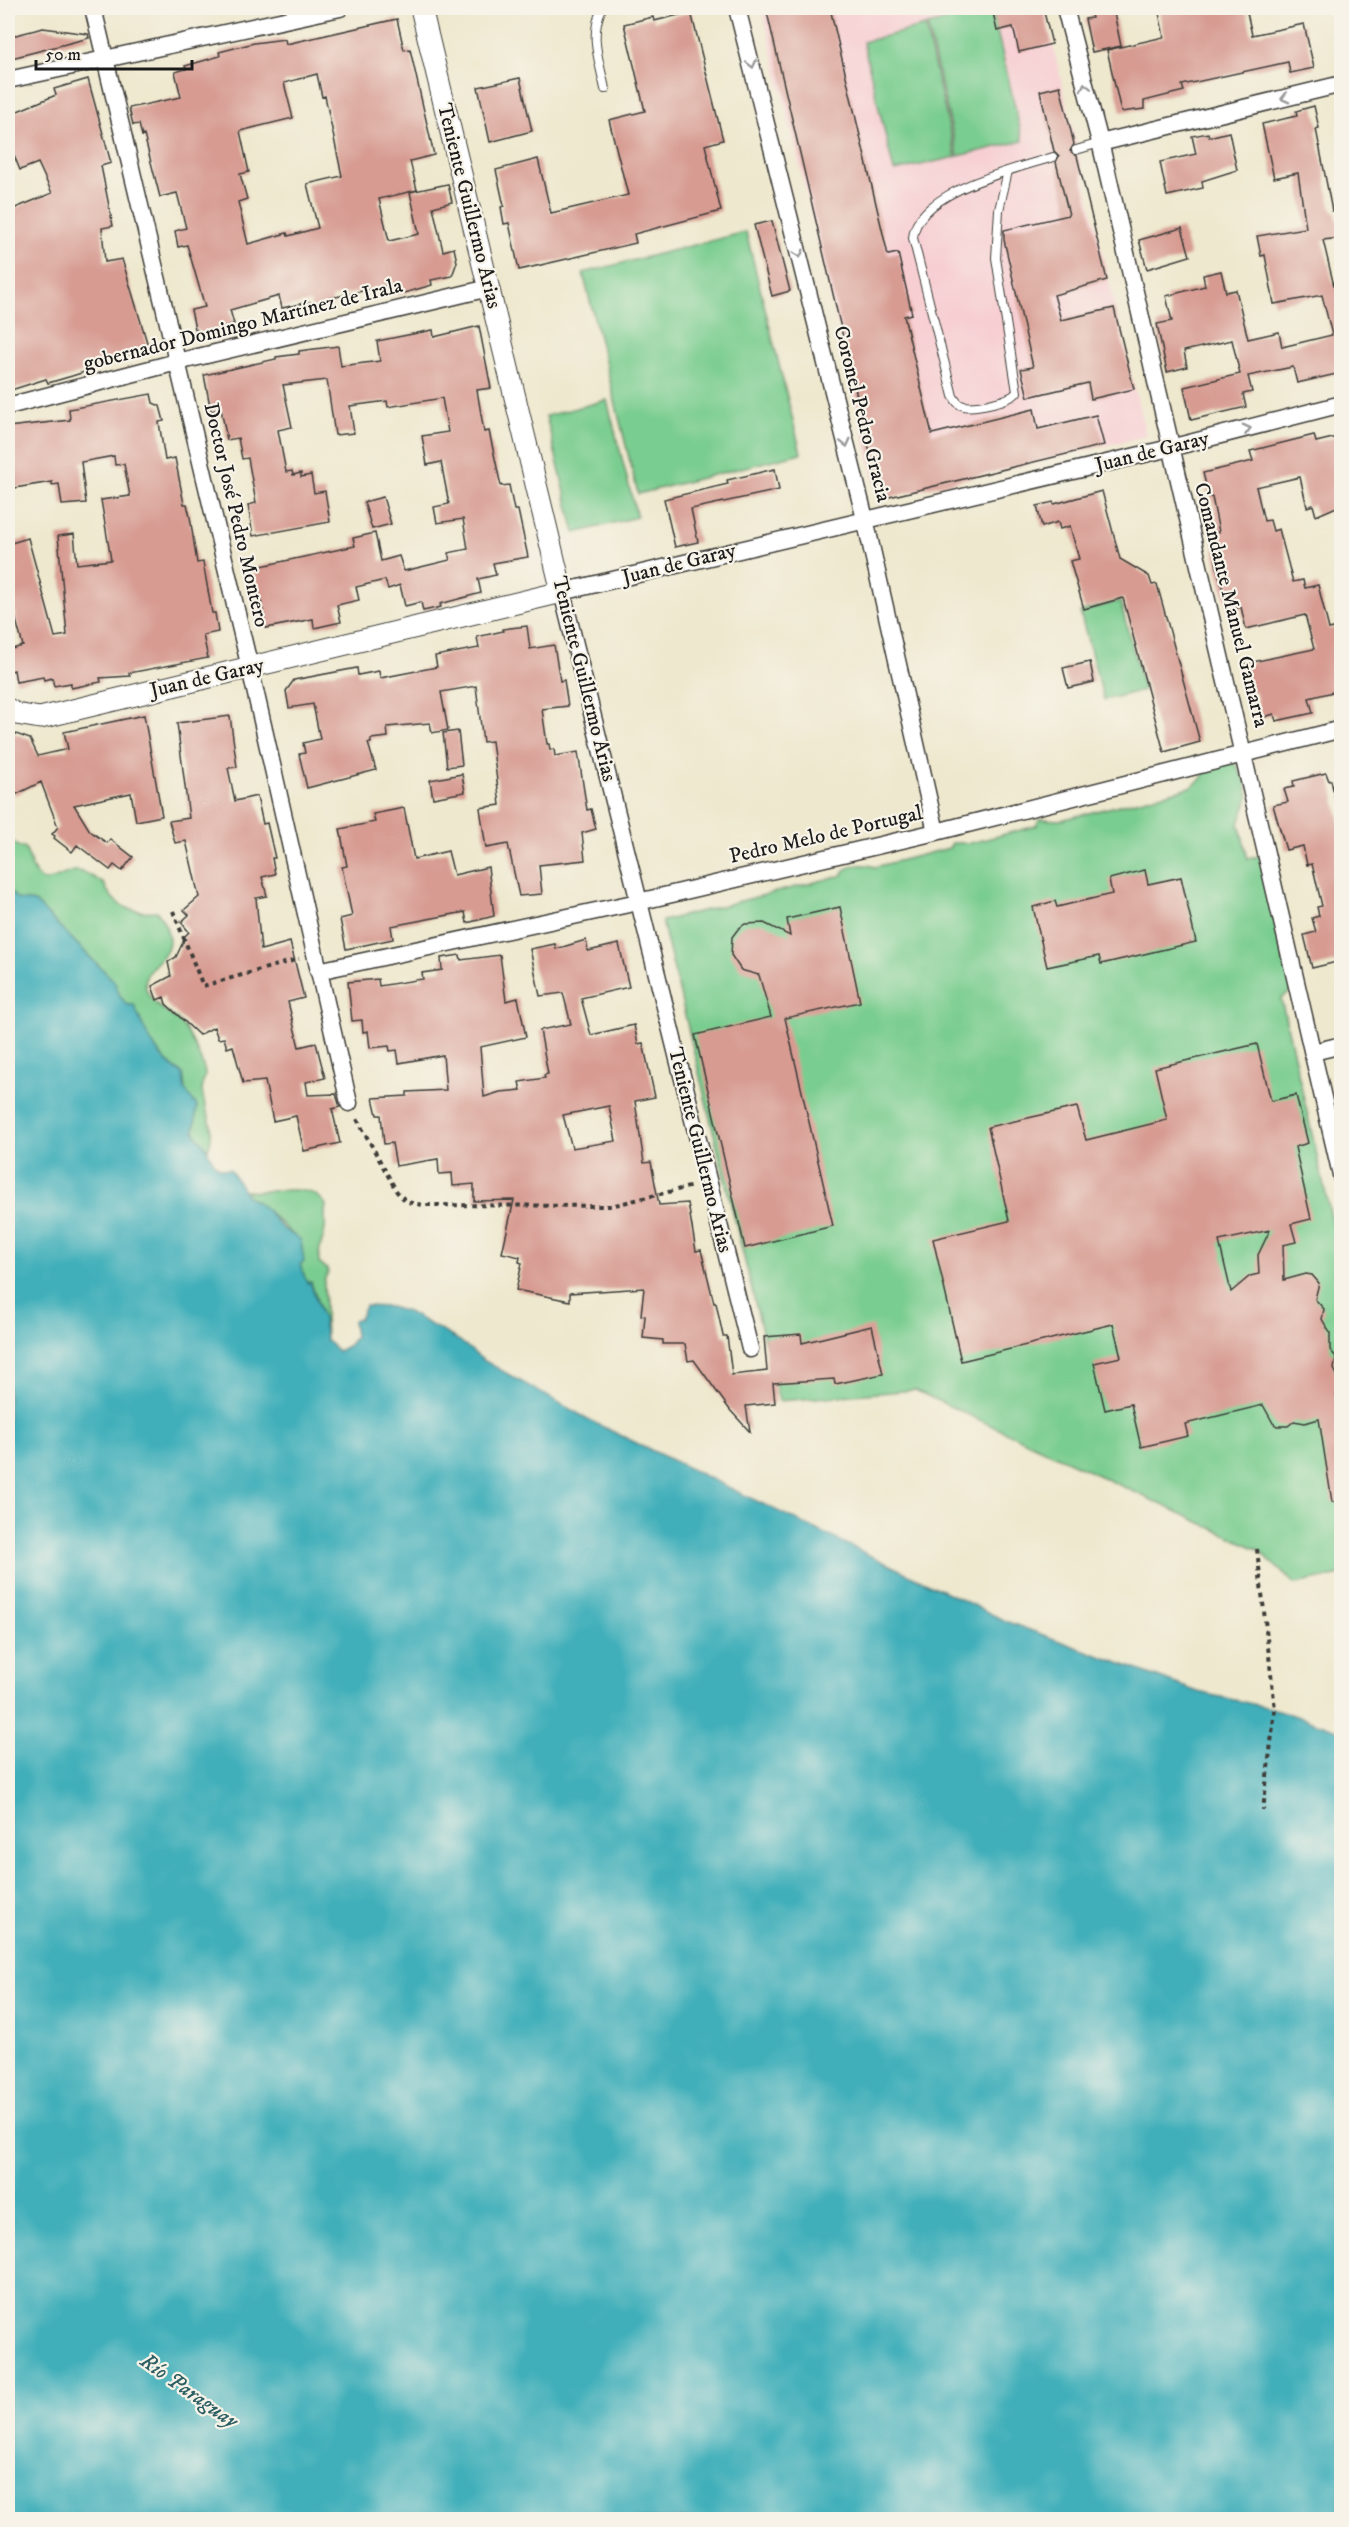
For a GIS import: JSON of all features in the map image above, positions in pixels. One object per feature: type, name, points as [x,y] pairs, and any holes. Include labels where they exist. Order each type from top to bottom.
[{"type":"street","name":"Doctor José Pedro Montero","points":[[93,8],[250,668],[349,1103]]},
{"type":"street","points":[[8,80],[340,8]]},
{"type":"street","name":"Teniente Guillermo Arias","points":[[421,8],[638,902],[750,1349]]},
{"type":"street","name":"Coronel Pedro Gracia","points":[[737,8],[865,519],[936,832]]},
{"type":"street","name":"Comandante Manuel Gamarra","points":[[1065,8],[1100,143],[1170,448],[1244,753],[1341,1179]]},
{"type":"street","points":[[1100,143],[1341,84]]},
{"type":"street","name":"gobernador Domingo Martínez de Irala","points":[[8,406],[177,362],[489,288]]},
{"type":"street","name":"Juan de Garay","points":[[12,712],[40,718],[865,519],[1170,448],[1341,404]]},
{"type":"street","name":"Pedro Melo de Portugal","points":[[316,963],[638,902],[936,832],[1341,729]]},
{"type":"street","points":[[1313,1052],[1341,1045]]},
{"type":"lane","points":[[602,8],[594,36],[605,89]]},
{"type":"lane","points":[[1076,150],[1100,143]]},
{"type":"lane","points":[[1008,171],[999,210],[996,258],[1017,392],[1008,400],[967,406],[957,403],[953,396],[913,238],[914,231],[926,210],[958,190],[1008,171],[1053,158]]},
{"type":"path","points":[[173,911],[203,986],[316,963]]},
{"type":"path","points":[[349,1103],[397,1192],[407,1202],[423,1205],[611,1206],[708,1183]]},
{"type":"path","points":[[1257,1549],[1275,1709],[1263,1810]]},
{"type":"shaded area","points":[[762,8],[1044,8],[1146,436],[879,500]]},
{"type":"green space","points":[[992,10],[1023,141],[958,156],[927,25]]},
{"type":"green space","points":[[925,26],[956,157],[894,171],[863,42]]},
{"type":"green space","points":[[746,232],[801,453],[638,494],[583,273]]},
{"type":"green space","points":[[607,400],[637,517],[575,533],[546,416]]},
{"type":"green space","points":[[1120,601],[1144,690],[1104,700],[1080,612]]},
{"type":"green space","points":[[1229,760],[1237,766],[1245,781],[1249,796],[1239,823],[1248,859],[1258,856],[1266,860],[1293,990],[1281,999],[1341,1260],[1341,1575],[1295,1584],[1257,1549],[915,1390],[779,1401],[662,921],[843,875],[844,871],[851,867],[863,865],[875,867],[949,848],[952,843],[971,843],[1036,826],[1040,819],[1061,820],[1191,787],[1201,779],[1206,769]]},
{"type":"green space","points":[[8,831],[11,840],[19,847],[24,847],[34,871],[42,880],[52,879],[73,871],[82,872],[104,884],[119,904],[132,910],[157,911],[166,928],[169,941],[166,950],[145,980],[147,991],[159,1007],[176,1019],[185,1029],[200,1058],[205,1075],[202,1086],[203,1097],[211,1124],[211,1140],[208,1150],[194,1132],[197,1106],[185,1090],[183,1074],[174,1068],[152,1044],[134,1005],[127,1005],[120,996],[114,981],[35,902],[16,899],[8,889]]},
{"type":"green space","points":[[241,1190],[263,1192],[298,1190],[319,1197],[326,1205],[325,1229],[319,1250],[319,1263],[327,1269],[328,1273],[324,1280],[326,1340],[323,1319],[311,1282],[307,1283],[299,1264],[301,1241],[265,1208]]},
{"type":"water","name":"Río Paraguay","points":[[8,889],[17,899],[35,902],[114,981],[120,996],[127,1005],[134,1005],[152,1044],[174,1068],[183,1074],[185,1090],[197,1106],[194,1132],[217,1166],[230,1169],[247,1196],[265,1208],[283,1229],[301,1240],[304,1262],[300,1264],[307,1283],[310,1282],[323,1319],[326,1340],[338,1351],[349,1345],[355,1337],[353,1320],[359,1319],[365,1306],[390,1307],[408,1312],[460,1341],[483,1360],[595,1423],[1008,1622],[1198,1692],[1275,1709],[1341,1731],[1341,2519],[8,2519]]},
{"type":"building","points":[[766,8],[830,8],[888,255],[898,253],[912,314],[904,316],[932,434],[1034,409],[1038,429],[1096,415],[1104,445],[881,499]]},
{"type":"building","points":[[992,8],[1043,8],[1052,44],[1019,52],[1013,27],[997,31]]},
{"type":"building","points":[[1089,8],[1113,8],[1121,46],[1092,52],[1085,19],[1092,18]]},
{"type":"building","points":[[1158,8],[1246,8],[1252,35],[1304,24],[1314,68],[1290,73],[1288,62],[1182,85],[1184,91],[1144,101],[1144,109],[1121,112],[1107,50],[1164,37]]},
{"type":"building","points":[[691,12],[723,140],[705,145],[721,211],[634,234],[636,243],[519,270],[509,223],[504,224],[501,207],[504,206],[496,170],[538,159],[551,213],[628,195],[609,120],[645,111],[624,24],[653,17],[654,21]]},
{"type":"building","points":[[397,19],[404,50],[410,49],[434,155],[410,161],[417,190],[379,199],[389,241],[419,234],[410,192],[448,184],[452,202],[433,207],[443,251],[454,248],[457,262],[452,276],[431,280],[432,285],[397,295],[394,284],[331,298],[333,305],[312,310],[310,302],[282,308],[279,296],[230,310],[234,324],[205,335],[195,329],[191,310],[205,307],[187,245],[178,247],[175,231],[186,228],[177,193],[160,197],[144,135],[142,136],[139,124],[133,125],[129,108],[181,97],[175,72],[186,69],[185,66],[220,56],[219,52],[254,43],[285,39],[286,44]],"holes":[[[317,74],[322,97],[325,96],[342,176],[307,184],[318,228],[288,236],[287,233],[248,244],[238,202],[247,199],[240,174],[249,172],[240,131],[293,118],[284,83]]]},
{"type":"building","points":[[43,28],[88,34],[89,38],[8,59],[8,37]]},
{"type":"building","points":[[520,78],[532,131],[490,142],[478,87]]},
{"type":"building","points":[[88,79],[111,163],[101,166],[113,226],[102,228],[105,262],[122,259],[149,349],[130,355],[129,352],[95,364],[97,368],[72,376],[48,383],[46,379],[8,391],[8,211],[52,193],[38,163],[20,170],[13,153],[8,155],[8,115],[56,95],[54,89]]},
{"type":"building","points":[[1060,86],[1074,144],[1070,151],[1077,156],[1107,280],[1054,295],[1061,320],[1114,308],[1134,389],[1091,399],[1088,383],[1028,397],[1021,369],[1033,367],[1004,240],[1004,230],[1069,215],[1056,162],[1059,156],[1054,151],[1040,91]]},
{"type":"building","points":[[1314,106],[1319,128],[1316,129],[1332,211],[1335,211],[1341,234],[1341,238],[1323,240],[1334,286],[1341,284],[1341,373],[1297,383],[1293,367],[1248,376],[1252,392],[1243,394],[1246,407],[1191,420],[1184,387],[1240,374],[1232,340],[1184,351],[1187,367],[1167,372],[1157,324],[1172,321],[1166,296],[1205,286],[1203,275],[1221,271],[1226,292],[1236,290],[1248,339],[1279,332],[1282,347],[1332,335],[1322,295],[1274,304],[1265,255],[1261,256],[1257,236],[1306,228],[1298,173],[1274,178],[1262,124],[1297,116],[1296,111]]},
{"type":"building","points":[[1229,132],[1237,170],[1202,181],[1203,188],[1167,196],[1160,162],[1196,154],[1192,136],[1208,133],[1209,137]]},
{"type":"building","points":[[772,221],[790,291],[772,296],[754,225]]},
{"type":"building","points":[[1182,228],[1190,256],[1147,269],[1139,240]]},
{"type":"building","points":[[479,326],[491,388],[477,390],[484,432],[489,431],[501,486],[509,485],[514,510],[518,510],[528,557],[493,563],[496,575],[478,579],[481,593],[440,604],[441,607],[423,611],[421,602],[405,606],[400,585],[388,589],[385,580],[356,587],[359,600],[337,605],[341,622],[314,628],[313,619],[266,628],[252,568],[355,546],[353,538],[375,533],[381,561],[399,556],[404,571],[450,560],[448,553],[468,549],[463,519],[437,523],[434,507],[449,504],[441,462],[427,465],[422,436],[448,432],[442,398],[388,407],[387,401],[350,406],[354,433],[335,435],[327,380],[283,385],[292,427],[278,430],[286,472],[292,471],[293,475],[301,473],[301,477],[311,475],[314,493],[325,491],[330,522],[253,536],[248,505],[256,503],[248,458],[242,459],[238,438],[227,440],[221,409],[211,411],[204,375],[276,359],[276,357],[299,354],[299,351],[338,346],[341,366],[380,361],[377,341],[433,330],[434,337]]},
{"type":"building","points":[[151,394],[153,403],[160,406],[164,421],[159,422],[165,460],[175,458],[184,504],[187,504],[190,517],[197,563],[203,562],[212,613],[215,613],[218,632],[203,635],[208,658],[129,673],[130,676],[100,678],[101,682],[71,688],[71,683],[54,686],[52,678],[44,680],[43,677],[16,682],[14,670],[8,672],[8,650],[23,646],[13,609],[8,610],[8,544],[28,538],[55,637],[67,635],[58,536],[74,534],[77,564],[111,560],[101,500],[130,496],[124,464],[115,465],[114,456],[81,462],[86,503],[62,505],[59,484],[52,485],[52,482],[8,489],[8,427],[70,420],[69,409]]},
{"type":"building","points":[[1314,435],[1316,442],[1341,436],[1341,505],[1316,516],[1313,505],[1307,507],[1300,477],[1256,487],[1264,521],[1270,520],[1273,531],[1279,529],[1293,582],[1303,580],[1305,588],[1318,585],[1329,629],[1341,626],[1341,690],[1309,698],[1313,713],[1276,721],[1274,714],[1261,718],[1255,691],[1249,692],[1243,664],[1314,649],[1305,615],[1246,629],[1241,607],[1228,610],[1217,567],[1212,533],[1219,532],[1212,497],[1209,497],[1203,473],[1253,461],[1250,451]]},
{"type":"building","points":[[775,469],[779,490],[691,509],[698,542],[675,547],[664,499],[728,484],[727,480]]},
{"type":"building","points":[[1102,491],[1120,559],[1149,576],[1152,585],[1157,584],[1200,742],[1164,752],[1123,598],[1084,609],[1070,561],[1079,559],[1070,526],[1060,529],[1058,522],[1042,527],[1037,506],[1053,502],[1054,504]]},
{"type":"building","points":[[383,497],[391,524],[372,529],[364,502]]},
{"type":"building","points":[[527,626],[530,649],[554,645],[560,681],[564,680],[568,706],[542,709],[547,744],[550,750],[554,749],[555,756],[578,752],[587,810],[591,809],[596,829],[582,833],[585,860],[539,865],[542,894],[519,896],[508,844],[486,848],[480,808],[500,805],[492,741],[483,742],[476,686],[441,692],[448,730],[432,733],[430,723],[387,727],[388,737],[371,739],[371,743],[368,743],[376,770],[307,788],[299,754],[305,753],[303,743],[320,739],[313,704],[289,708],[286,691],[294,680],[357,668],[358,675],[379,671],[380,678],[437,667],[435,656],[479,648],[477,637],[503,631],[502,629]]},
{"type":"building","points":[[1090,662],[1094,682],[1068,688],[1063,668]]},
{"type":"building","points":[[144,715],[162,816],[136,821],[131,793],[74,805],[90,831],[107,843],[110,839],[133,857],[122,871],[114,865],[110,870],[77,845],[72,852],[54,838],[52,834],[58,827],[41,782],[15,795],[8,781],[8,731],[30,739],[38,756],[68,749],[64,732]]},
{"type":"building","points":[[230,716],[237,767],[228,768],[235,801],[257,796],[263,824],[267,823],[275,858],[272,858],[275,874],[262,877],[267,896],[256,898],[261,950],[290,942],[304,998],[288,1002],[299,1047],[316,1043],[325,1078],[306,1082],[308,1095],[336,1094],[340,1107],[332,1109],[340,1143],[304,1151],[296,1116],[273,1121],[265,1081],[243,1083],[233,1046],[227,1048],[224,1038],[218,1039],[214,1027],[199,1035],[166,1004],[164,997],[157,1000],[152,986],[171,976],[168,962],[176,957],[183,938],[189,932],[181,922],[189,915],[184,910],[199,897],[186,841],[175,843],[169,821],[189,818],[177,723]]},
{"type":"building","points":[[458,731],[462,765],[447,767],[443,733]]},
{"type":"building","points":[[1326,773],[1329,781],[1331,780],[1341,826],[1341,961],[1312,968],[1304,935],[1316,932],[1312,918],[1319,916],[1317,907],[1322,906],[1312,864],[1307,865],[1303,846],[1286,850],[1273,805],[1288,802],[1284,789],[1294,787],[1293,781]]},
{"type":"building","points":[[462,774],[465,792],[433,798],[430,780]]},
{"type":"building","points":[[404,808],[414,859],[448,851],[454,875],[488,867],[494,916],[467,923],[465,912],[391,926],[393,939],[346,949],[340,919],[352,916],[342,867],[347,866],[340,829],[375,822],[373,814]]},
{"type":"building","points":[[1145,870],[1148,884],[1181,877],[1196,942],[1101,964],[1099,956],[1047,967],[1033,907],[1055,901],[1057,907],[1112,894],[1109,879]]},
{"type":"building","points":[[840,907],[860,1002],[785,1018],[833,1226],[745,1248],[695,1035],[771,1017],[759,975],[741,970],[731,955],[732,937],[738,929],[745,924],[764,923],[790,936],[787,919]]},
{"type":"building","points":[[586,940],[588,951],[619,944],[629,987],[581,998],[591,1035],[634,1025],[638,1044],[643,1043],[655,1097],[635,1101],[644,1163],[651,1162],[659,1205],[688,1203],[696,1251],[701,1250],[723,1336],[727,1336],[732,1375],[767,1371],[764,1337],[801,1334],[802,1343],[872,1326],[883,1374],[835,1384],[834,1379],[773,1383],[775,1403],[746,1406],[750,1432],[730,1410],[694,1360],[688,1361],[685,1344],[663,1344],[663,1340],[643,1338],[645,1316],[641,1315],[644,1288],[570,1293],[570,1301],[516,1290],[522,1263],[519,1262],[520,1257],[502,1253],[514,1200],[474,1201],[474,1184],[453,1186],[452,1173],[439,1174],[438,1159],[396,1166],[392,1143],[384,1144],[381,1115],[377,1115],[373,1098],[407,1096],[407,1092],[446,1090],[443,1055],[399,1063],[397,1050],[390,1051],[389,1046],[370,1048],[368,1031],[363,1032],[362,1020],[352,1021],[348,982],[378,979],[379,986],[423,979],[422,973],[442,970],[441,958],[460,955],[461,960],[500,955],[506,1001],[518,998],[526,1037],[480,1047],[484,1097],[500,1092],[521,1090],[519,1082],[545,1078],[544,1075],[548,1074],[540,1030],[571,1024],[563,993],[540,996],[530,949],[555,944],[556,949]],"holes":[[[609,1106],[616,1141],[572,1148],[563,1115]]]},
{"type":"building","points":[[1257,1044],[1271,1101],[1296,1095],[1308,1143],[1295,1147],[1311,1219],[1291,1224],[1296,1242],[1283,1245],[1284,1280],[1306,1274],[1312,1275],[1319,1283],[1315,1299],[1324,1309],[1322,1319],[1330,1333],[1330,1350],[1336,1357],[1334,1369],[1340,1381],[1336,1396],[1341,1400],[1341,1502],[1332,1502],[1319,1419],[1305,1423],[1294,1421],[1288,1426],[1277,1426],[1263,1405],[1185,1424],[1188,1436],[1141,1447],[1131,1404],[1105,1410],[1094,1363],[1121,1357],[1113,1324],[961,1361],[933,1239],[1009,1221],[988,1127],[1077,1107],[1086,1140],[1167,1120],[1155,1068]],"holes":[[[1270,1230],[1258,1255],[1259,1274],[1250,1276],[1231,1292],[1219,1241]]]}]
